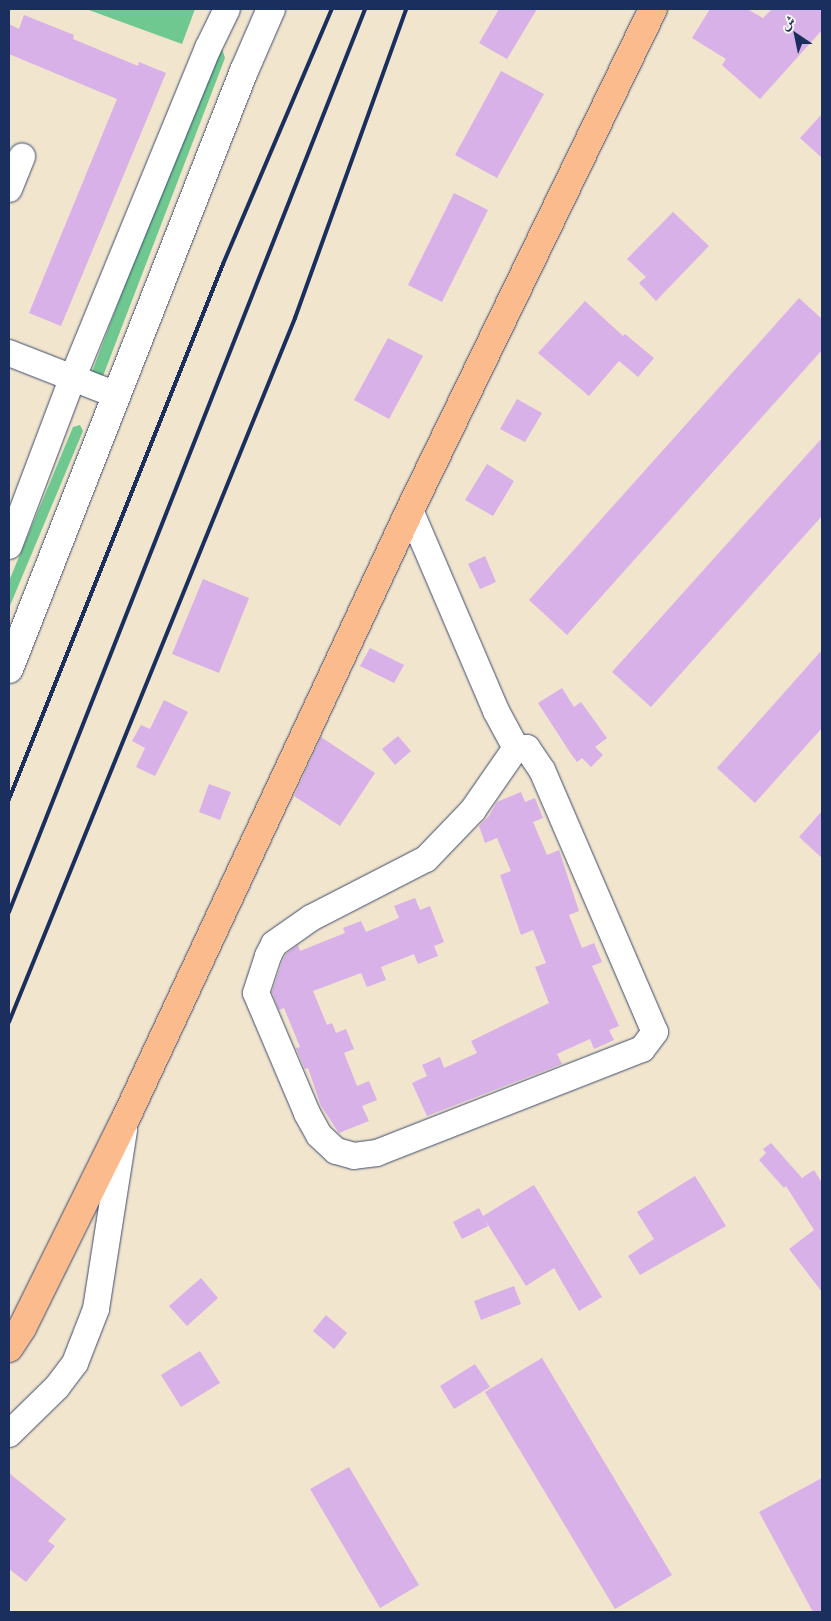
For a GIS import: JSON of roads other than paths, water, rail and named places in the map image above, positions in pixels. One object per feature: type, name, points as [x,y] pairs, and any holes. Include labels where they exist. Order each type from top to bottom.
[{"type":"main road","points":[[15,1338],[125,1120],[410,510],[652,9]]},
{"type":"street","points":[[9,546],[73,377],[208,48],[227,9]]},
{"type":"street","points":[[9,669],[244,71],[271,9]]},
{"type":"street","points":[[9,189],[22,156]]},
{"type":"street","points":[[9,353],[116,395]]},
{"type":"street","points":[[410,510],[496,711],[516,748]]},
{"type":"street","points":[[516,748],[527,748],[542,770],[654,1032],[642,1049],[378,1153],[354,1156],[336,1151],[319,1135],[307,1112],[256,993],[268,956],[274,944],[311,918],[426,859],[474,810],[516,748]]},
{"type":"street","points":[[9,1434],[57,1387],[75,1363],[96,1309],[125,1120]]},
{"type":"railway","points":[[9,799],[223,264],[332,9]]},
{"type":"railway","points":[[9,912],[365,9]]},
{"type":"railway","points":[[9,1022],[295,318],[406,9]]}]
